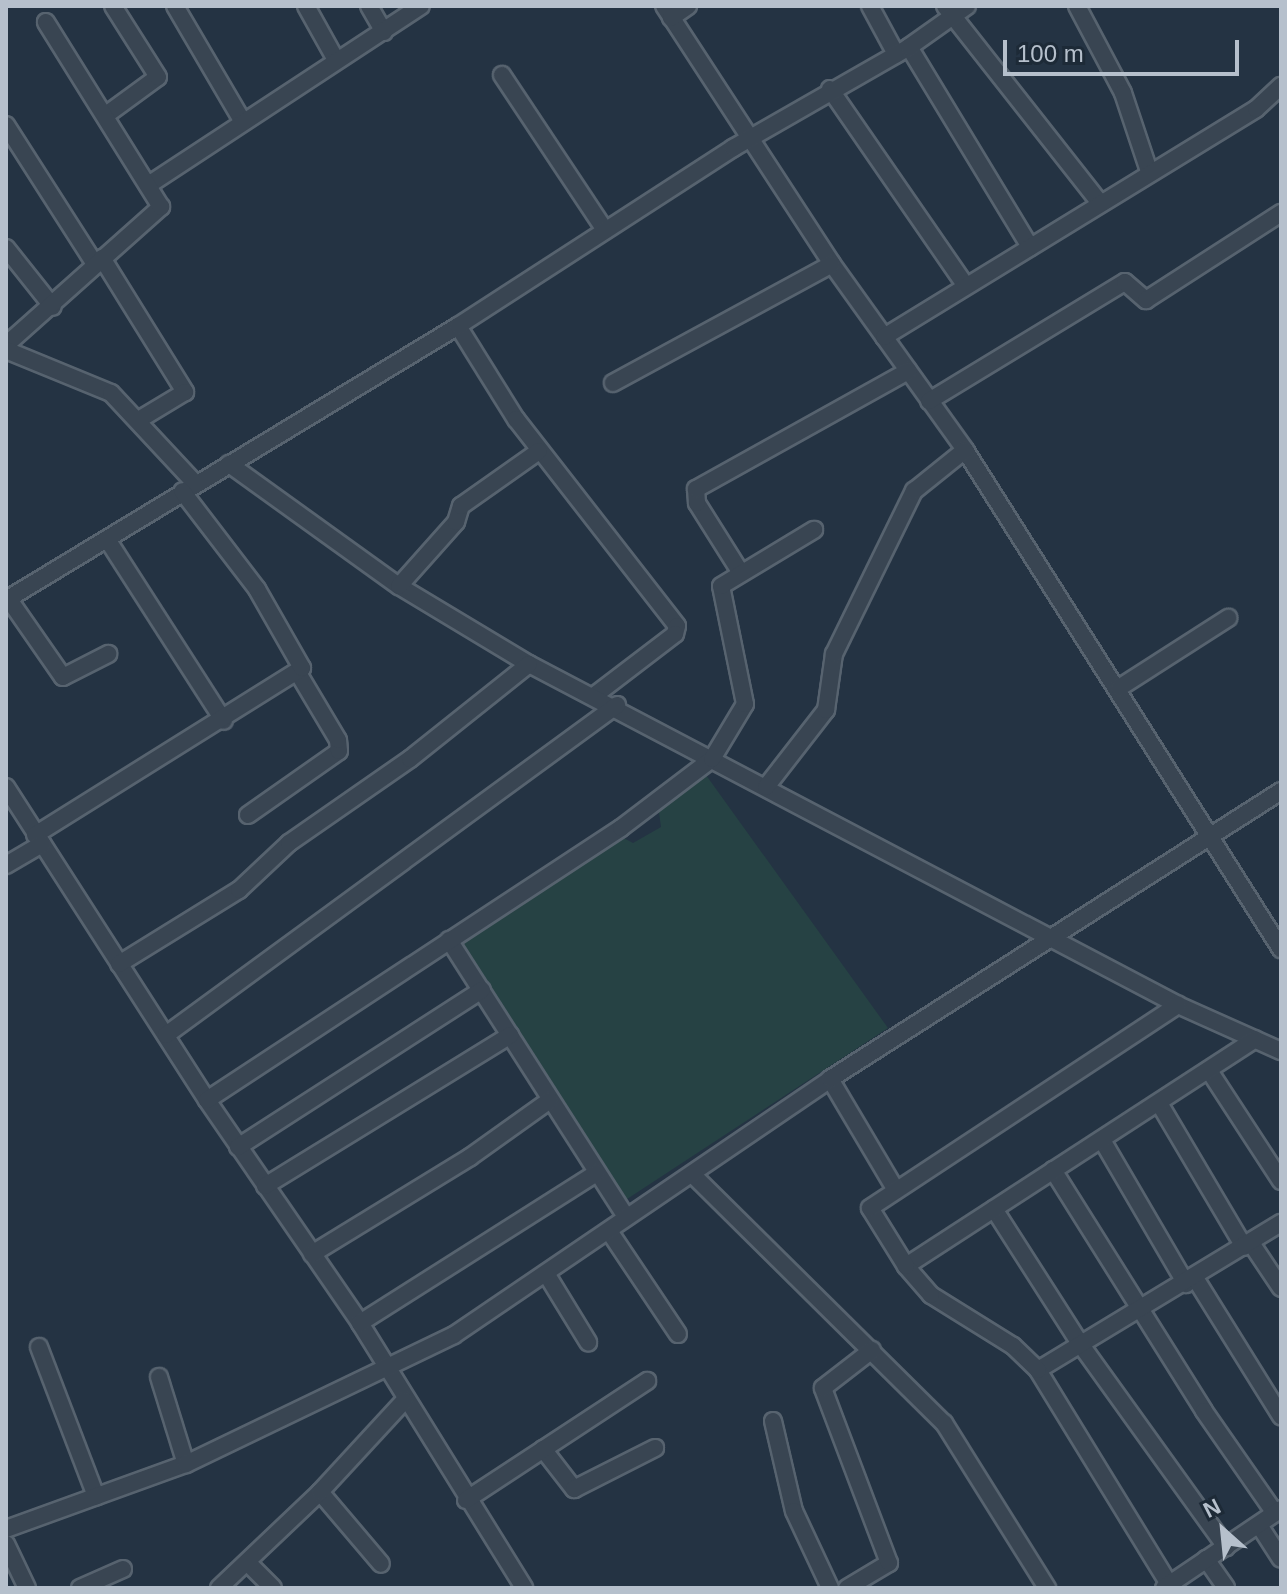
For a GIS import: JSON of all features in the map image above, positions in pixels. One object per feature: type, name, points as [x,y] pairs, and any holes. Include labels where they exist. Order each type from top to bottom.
[{"type":"street","points":[[106,115],[158,77],[113,6]]},
{"type":"street","points":[[175,6],[243,122]]},
{"type":"street","points":[[306,6],[336,60]]},
{"type":"street","points":[[369,6],[384,32]]},
{"type":"street","points":[[150,184],[421,6]]},
{"type":"street","points":[[688,6],[667,12],[832,264],[965,450],[1119,688],[1281,949]]},
{"type":"street","points":[[870,6],[1030,247]]},
{"type":"street","points":[[108,654],[63,677],[7,599],[458,326],[750,137],[902,51],[949,12],[967,6]]},
{"type":"street","points":[[1077,6],[1123,93],[1149,171]]},
{"type":"street","points":[[949,12],[1099,202]]},
{"type":"street","points":[[6,865],[38,839],[298,673],[303,662],[189,487],[140,419],[111,393],[6,347],[161,207],[150,184],[46,22]]},
{"type":"street","points":[[502,75],[605,230]]},
{"type":"street","points":[[884,337],[1149,171],[1256,109],[1281,86]]},
{"type":"street","points":[[830,89],[965,285]]},
{"type":"street","points":[[6,125],[185,392],[140,419]]},
{"type":"street","points":[[929,401],[1125,282],[1146,300],[1281,213]]},
{"type":"street","points":[[6,248],[53,307]]},
{"type":"street","points":[[613,383],[832,264]]},
{"type":"street","points":[[458,326],[539,451],[677,626],[675,634],[594,696]]},
{"type":"street","points":[[741,573],[697,503],[696,489],[908,371]]},
{"type":"street","points":[[766,787],[826,710],[834,654],[914,491],[965,450]]},
{"type":"street","points":[[399,586],[456,522],[461,506],[539,451]]},
{"type":"street","points":[[229,464],[399,586],[529,664],[617,705],[712,759],[1178,1005],[1281,1051]]},
{"type":"street","points":[[207,1100],[621,828],[712,759],[745,709],[721,586],[814,530]]},
{"type":"street","points":[[107,539],[224,721]]},
{"type":"street","points":[[1119,688],[1228,618]]},
{"type":"street","points":[[119,964],[239,890],[289,843],[410,759],[529,664]]},
{"type":"street","points":[[248,815],[339,751],[338,740],[298,673]]},
{"type":"street","points":[[166,1035],[617,705]]},
{"type":"street","points":[[6,787],[238,1147],[360,1323],[466,1500],[524,1588]]},
{"type":"street","points":[[6,1529],[186,1464],[454,1335],[547,1275],[626,1217],[693,1175],[830,1079],[1281,791]]},
{"type":"street","points":[[449,940],[626,1217]]},
{"type":"street","points":[[238,1147],[482,990]]},
{"type":"street","points":[[1053,1170],[1140,1311],[1278,1511],[1167,1586],[1038,1370],[1013,1346],[931,1295],[906,1266],[870,1208],[1178,1005]]},
{"type":"street","points":[[265,1186],[510,1035]]},
{"type":"street","points":[[906,1266],[1210,1072],[1255,1039]]},
{"type":"street","points":[[1210,1072],[1281,1181]]},
{"type":"street","points":[[830,1079],[896,1190]]},
{"type":"street","points":[[312,1254],[470,1157],[550,1100]]},
{"type":"street","points":[[1159,1103],[1248,1245],[1281,1288]]},
{"type":"street","points":[[1102,1140],[1190,1281],[1281,1416]]},
{"type":"street","points":[[360,1323],[596,1173]]},
{"type":"street","points":[[693,1175],[944,1423],[1047,1588]]},
{"type":"street","points":[[994,1209],[1081,1345],[1226,1547]]},
{"type":"street","points":[[1038,1370],[1190,1281],[1281,1223]]},
{"type":"street","points":[[609,1231],[678,1334]]},
{"type":"street","points":[[547,1275],[588,1342]]},
{"type":"street","points":[[39,1347],[96,1496]]},
{"type":"street","points":[[847,1588],[889,1563],[823,1388],[872,1350]]},
{"type":"street","points":[[159,1377],[186,1464]]},
{"type":"street","points":[[466,1500],[647,1381]]},
{"type":"street","points":[[219,1588],[320,1492],[405,1400]]},
{"type":"street","points":[[773,1421],[798,1521],[830,1588]]},
{"type":"street","points":[[543,1449],[574,1489],[655,1448]]},
{"type":"street","points":[[320,1492],[381,1564]]},
{"type":"street","points":[[1259,1525],[1281,1559]]},
{"type":"street","points":[[6,1544],[27,1588]]},
{"type":"street","points":[[1206,1559],[1226,1588]]},
{"type":"street","points":[[248,1563],[273,1588]]},
{"type":"street","points":[[80,1588],[123,1569]]},
{"type":"green space","points":[[706,775],[888,1028],[621,1203],[455,940],[618,835],[633,843],[661,827],[658,805]]}]
